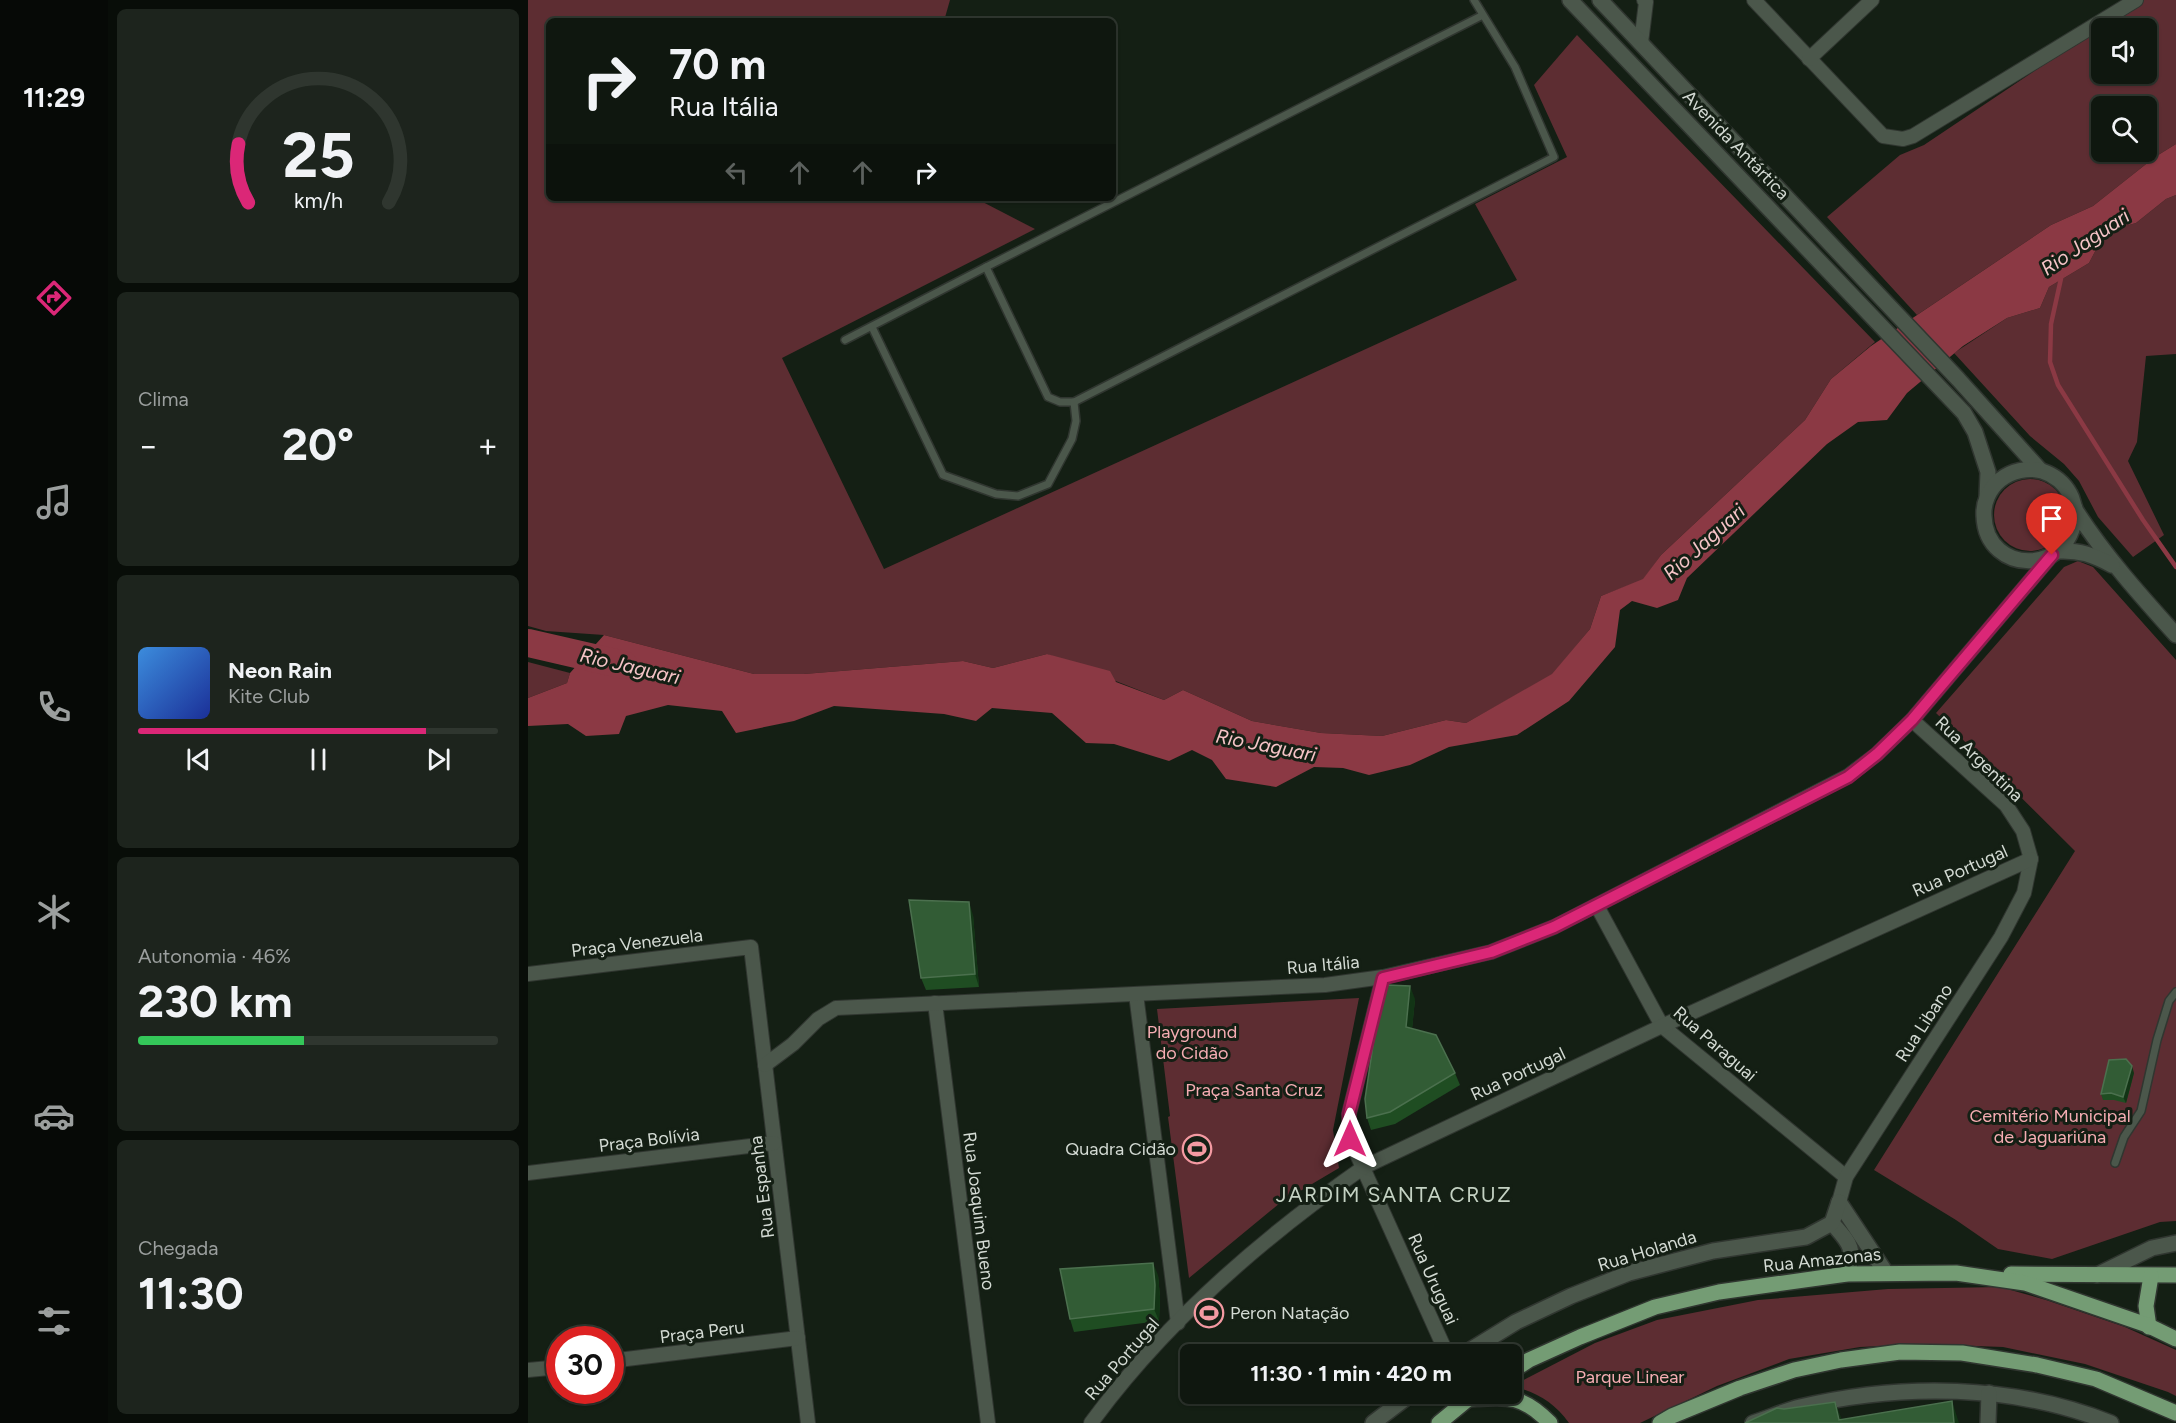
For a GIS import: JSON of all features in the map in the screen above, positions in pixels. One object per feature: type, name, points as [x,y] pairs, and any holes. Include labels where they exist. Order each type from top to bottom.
[{"type":"main road","name":"Rua Amazonas","points":[[1522,1365],[1580,1337],[1655,1307],[1719,1292],[1847,1274],[1956,1273],[2025,1283],[2149,1327],[2176,1339]]},
{"type":"main road","points":[[1956,1273],[2176,1275]]},
{"type":"main road","points":[[2149,1327],[2146,1306],[2151,1276]]},
{"type":"main road","points":[[1660,1423],[1740,1388],[1794,1370],[1841,1360],[1900,1352],[1962,1353],[2037,1365],[2096,1379],[2176,1413]]},
{"type":"main road","points":[[1522,1401],[1537,1410],[1550,1423]]},
{"type":"main road","points":[[1441,1422],[1460,1404]]},
{"type":"street","name":"Avenida Antártica","points":[[1570,0],[1964,413],[1975,432],[1988,472],[1987,497]]},
{"type":"street","name":"Avenida Antártica","points":[[1600,0],[1958,379],[2040,470]]},
{"type":"street","points":[[1641,43],[1646,2],[1644,0]]},
{"type":"street","points":[[1754,0],[1883,135],[1903,139],[1913,136],[2136,0]]},
{"type":"street","points":[[1809,59],[1872,0]]},
{"type":"street","points":[[2024,469],[2040,470],[2063,484],[2071,495],[2075,520],[2066,543],[2055,553],[2045,559],[2018,560],[1996,548],[1990,540],[1984,525],[1987,497],[1998,481],[2011,473],[2024,469]]},
{"type":"street","points":[[2074,508],[2117,568],[2176,635]]},
{"type":"street","points":[[2055,553],[2073,550],[2091,553],[2117,568]]},
{"type":"street","name":"Rua Itália","points":[[765,1065],[793,1044],[818,1019],[836,1008],[1325,984],[1383,978],[1491,952],[1554,927],[1848,777],[1877,754],[1912,720],[2055,553]]},
{"type":"street","name":"Rua Argentina","points":[[1912,720],[2006,805],[2023,831],[2031,859]]},
{"type":"street","name":"Rua Portugal","points":[[1091,1423],[1155,1346],[1262,1244],[1364,1167],[1662,1026],[2031,859]]},
{"type":"street","name":"Rua Libano","points":[[1839,1203],[1846,1177],[2001,937],[2024,893],[2031,859]]},
{"type":"street","name":"Rua Paraguai","points":[[1597,906],[1662,1026],[1846,1177]]},
{"type":"street","name":"Praça Venezuela","points":[[528,974],[751,947]]},
{"type":"street","name":"Rua Espanha","points":[[751,947],[808,1423]]},
{"type":"street","name":"Rua Uruguai","points":[[1383,978],[1349,1114],[1350,1139],[1443,1344]]},
{"type":"street","points":[[1136,994],[1178,1323]]},
{"type":"street","name":"Rua Joaquim Bueno","points":[[935,1003],[988,1423]]},
{"type":"street","name":"Praça Bolívia","points":[[528,1173],[774,1143]]},
{"type":"street","points":[[1839,1203],[1832,1223],[1847,1241],[1853,1256],[1847,1274]]},
{"type":"street","points":[[1839,1203],[1886,1273]]},
{"type":"street","name":"Rua Holanda","points":[[1480,1344],[1516,1322],[1571,1296],[1629,1273],[1713,1251],[1806,1237],[1832,1223]]},
{"type":"street","points":[[2097,1275],[2152,1248],[2176,1243]]},
{"type":"street","name":"Praça Peru","points":[[624,1359],[798,1338]]},
{"type":"street","points":[[528,1370],[546,1368]]},
{"type":"street","points":[[1753,1423],[1799,1407],[1859,1396],[1917,1391],[1989,1393],[2040,1402],[2092,1415],[2111,1423]]},
{"type":"street","points":[[1988,1423],[1989,1393]]},
{"type":"street","points":[[1373,1423],[1398,1404]]},
{"type":"lane","points":[[987,267],[1048,397],[1060,402],[1074,402],[1554,157],[1515,67],[1474,0]]},
{"type":"lane","points":[[845,340],[1483,15]]},
{"type":"lane","points":[[872,327],[943,475],[996,494],[1018,496],[1048,484],[1072,439],[1076,421],[1074,402]]},
{"type":"lane","points":[[2115,1163],[2124,1137],[2141,1111],[2157,1040],[2169,1000],[2176,992]]},
{"type":"green space","points":[[528,0],[950,0],[945,18],[546,18],[546,201],[981,201],[1035,229],[782,358],[884,569],[1517,280],[1475,204],[1567,157],[1534,85],[1577,35],[1875,342],[1831,379],[1805,420],[1661,555],[1643,580],[1601,596],[1590,629],[1552,675],[1466,723],[1446,720],[1382,736],[1321,733],[1252,721],[1183,690],[1164,700],[1047,654],[993,668],[963,661],[804,674],[754,674],[604,635],[546,631],[528,626]]},
{"type":"green space","points":[[2140,0],[2176,0],[2176,144],[2157,156],[2157,96],[2091,96],[2091,162],[2149,162],[2093,206],[2051,225],[1917,315],[1827,217],[1900,155],[1924,145],[2091,33],[2091,84],[2157,84],[2157,18],[2113,18]]},
{"type":"green space","points":[[2176,195],[2176,354],[2146,356],[2137,442],[2128,461],[2164,535],[2133,557],[2098,517],[2079,481],[2064,464],[2030,436],[1954,353],[2007,318],[2040,308],[2049,287],[2089,263],[2100,242],[2118,228],[2136,223],[2166,199]]},
{"type":"green space","points":[[2030,479],[2050,485],[2060,495],[2066,515],[2060,535],[2050,545],[2030,551],[2010,545],[2000,535],[1994,515],[2000,495],[2010,485]]},
{"type":"green space","name":"Cemitério Municipal de Jaguariúna","points":[[2078,561],[2093,567],[2176,660],[2176,1221],[2160,1222],[2052,1259],[1998,1249],[1956,1220],[1874,1170],[2075,851],[1936,713],[2064,567]]},
{"type":"green space","points":[[528,662],[570,673],[567,683],[528,698]]},
{"type":"green space","name":"Praça Santa Cruz","points":[[1359,998],[1333,1130],[1339,1168],[1280,1203],[1189,1278],[1168,1117],[1170,1116],[1157,1009]]},
{"type":"green space","name":"Parque Linear","points":[[2000,1287],[2125,1327],[2176,1350],[2176,1396],[2085,1364],[2003,1347],[1922,1344],[1860,1347],[1789,1359],[1717,1386],[1640,1423],[1569,1423],[1544,1399],[1522,1389],[1522,1381],[1595,1343],[1657,1320],[1758,1300],[1888,1289]]},
{"type":"water","points":[[2176,144],[2176,195],[2166,199],[2136,223],[2118,228],[2100,242],[2089,263],[2049,287],[2040,308],[2007,318],[1963,346],[1907,393],[1887,420],[1858,422],[1827,444],[1687,578],[1678,600],[1657,608],[1632,601],[1620,610],[1615,647],[1569,701],[1517,735],[1449,747],[1410,765],[1369,775],[1343,768],[1314,767],[1276,787],[1226,779],[1212,760],[1192,750],[1169,761],[1114,744],[1086,743],[1052,713],[992,708],[976,721],[944,714],[834,706],[794,721],[736,733],[722,711],[668,705],[626,716],[619,734],[586,736],[568,724],[528,726],[528,698],[567,683],[570,673],[604,635],[754,674],[804,674],[963,661],[993,668],[1047,654],[1110,671],[1116,682],[1164,700],[1183,690],[1252,721],[1321,733],[1382,736],[1446,720],[1466,723],[1552,674],[1590,629],[1601,596],[1643,579],[1661,555],[1805,420],[1831,379],[1871,346],[2051,225],[2093,206],[2149,162],[2157,162],[2157,156]]},
{"type":"building","points":[[909,900],[969,902],[975,974],[921,978]]},
{"type":"building","points":[[1387,985],[1410,986],[1406,1027],[1436,1035],[1455,1073],[1390,1112],[1367,1118],[1365,1099],[1375,1032]]},
{"type":"building","points":[[2126,1059],[2132,1066],[2123,1097],[2111,1093],[2101,1094],[2109,1060]]},
{"type":"building","points":[[1153,1263],[1154,1309],[1070,1319],[1060,1269]]},
{"type":"building","points":[[1952,1401],[1954,1423],[1745,1423],[1777,1408],[1835,1402],[1839,1420]]},
{"type":"waterway","points":[[2062,274],[2051,324],[2050,362],[2058,385],[2143,520],[2176,567]]},
{"type":"waterway","name":"Rio Jaguari","points":[[528,643],[624,665]]},
{"type":"place","name":"Quadra Cidão","points":[[1197,1149]]},
{"type":"place","name":"Peron Natação","points":[[1209,1313]]},
{"type":"district","name":"JARDIM SANTA CRUZ","points":[[1394,1194]]},
{"type":"route","points":[[1350,1139],[1349,1114],[1383,978],[1491,952],[1554,927],[1848,777],[1877,754],[1912,720],[2052,555]]},
{"type":"park label","name":"Playground do Cidão","points":[[1192,1042]]}]
